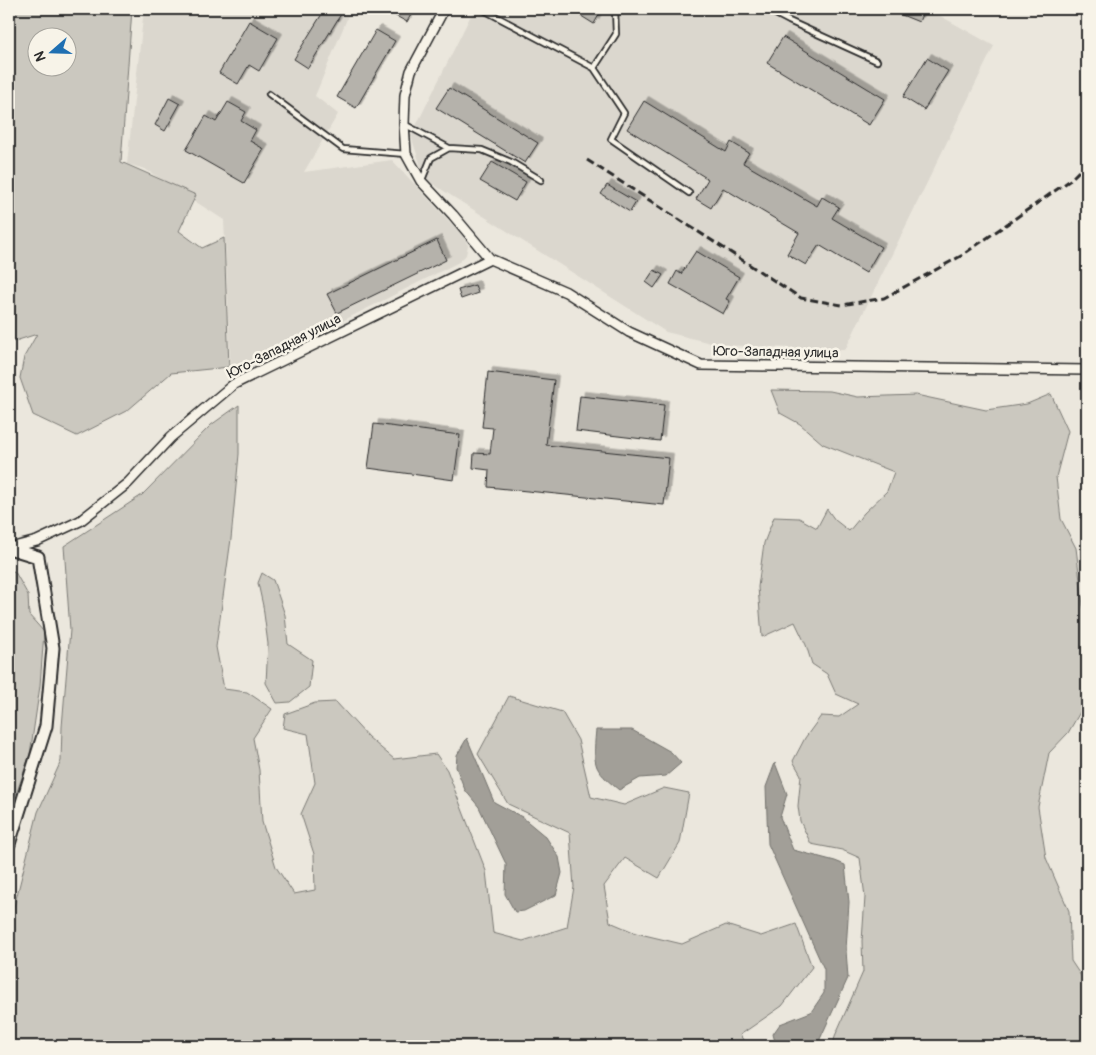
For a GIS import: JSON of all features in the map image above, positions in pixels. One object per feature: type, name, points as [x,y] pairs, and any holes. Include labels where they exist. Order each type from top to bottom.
[{"type":"street","name":"Юго-Западная улица","points":[[444,9],[411,71],[406,96],[404,124],[406,154],[421,181],[490,259],[566,292],[629,332],[701,365],[1087,370]]},
{"type":"street","name":"Юго-Западная улица","points":[[9,548],[37,541],[80,522],[128,483],[171,437],[234,384],[490,259]]},
{"type":"street","points":[[9,844],[46,726],[53,648],[37,541]]},
{"type":"street","points":[[9,548],[38,557]]},
{"type":"lane","points":[[482,9],[594,68],[624,113],[612,139],[689,193]]},
{"type":"lane","points":[[594,68],[616,34],[615,9]]},
{"type":"lane","points":[[766,9],[877,60]]},
{"type":"lane","points":[[269,94],[343,149],[406,154]]},
{"type":"lane","points":[[404,124],[449,148],[482,150],[511,162],[540,180]]},
{"type":"lane","points":[[421,181],[431,158],[449,148]]},
{"type":"shaded area","points":[[9,9],[132,9],[121,162],[196,195],[179,231],[202,248],[224,238],[229,367],[171,373],[128,410],[77,436],[33,415],[20,378],[24,357],[37,334],[9,343]]},
{"type":"shaded area","points":[[144,9],[351,9],[315,96],[338,114],[304,172],[392,160],[462,235],[468,245],[466,255],[459,262],[231,377],[224,220],[145,169],[127,164]]},
{"type":"shaded area","points":[[474,9],[928,9],[994,46],[845,350],[719,345],[666,332],[425,179],[411,136]]},
{"type":"shaded area","points":[[771,390],[830,391],[858,397],[916,395],[986,410],[1027,404],[1051,394],[1068,431],[1056,477],[1061,519],[1076,548],[1083,605],[1087,616],[1087,700],[1068,733],[1049,753],[1038,807],[1046,858],[1069,911],[1071,961],[1087,985],[1087,1046],[833,1046],[835,1036],[863,972],[862,941],[865,897],[860,858],[842,850],[811,844],[800,821],[798,806],[801,775],[793,761],[805,738],[821,716],[839,717],[858,704],[836,694],[827,674],[812,664],[806,645],[795,622],[762,637],[758,587],[764,543],[774,517],[799,518],[817,528],[827,509],[835,520],[849,531],[864,513],[887,491],[894,472],[823,444],[800,424],[780,413]]},
{"type":"shaded area","points":[[239,405],[239,454],[231,539],[216,647],[224,689],[247,692],[272,709],[253,738],[259,770],[262,822],[276,867],[294,894],[315,890],[314,854],[301,814],[315,783],[308,734],[283,728],[285,714],[315,703],[336,702],[368,737],[394,759],[436,754],[447,770],[486,871],[493,933],[523,941],[567,927],[574,887],[570,833],[508,804],[478,754],[509,696],[562,712],[578,740],[591,797],[624,805],[664,788],[689,793],[680,843],[659,878],[625,858],[604,886],[610,922],[636,933],[682,944],[726,925],[761,936],[796,924],[812,967],[782,1006],[740,1035],[747,1046],[9,1046],[9,927],[38,812],[61,761],[70,630],[64,546],[142,495],[211,425]]},
{"type":"shaded area","points":[[9,569],[15,572],[28,595],[29,615],[44,632],[40,686],[30,754],[9,815]]},
{"type":"shaded area","points":[[262,573],[273,580],[285,615],[288,644],[312,660],[309,687],[290,702],[277,703],[266,683],[268,644],[258,583]]},
{"type":"shaded area","points":[[596,730],[632,730],[671,752],[681,763],[666,776],[640,778],[619,790],[604,777],[597,767],[595,754]]},
{"type":"shaded area","points":[[467,738],[494,802],[522,817],[546,837],[559,857],[562,873],[556,895],[524,911],[515,912],[505,894],[506,864],[479,807],[465,790],[456,767],[457,755]]},
{"type":"shaded area","points":[[775,763],[787,794],[780,817],[793,850],[845,865],[849,902],[846,950],[848,978],[818,1046],[776,1046],[773,1034],[780,1024],[811,1012],[824,993],[824,969],[768,844],[766,787]]},
{"type":"building","points":[[325,9],[333,9],[341,14],[308,68],[294,59]]},
{"type":"building","points":[[383,9],[414,9],[407,22]]},
{"type":"building","points":[[570,9],[602,9],[594,24]]},
{"type":"building","points":[[887,9],[924,9],[919,22]]},
{"type":"building","points":[[249,21],[278,38],[259,71],[249,65],[238,84],[219,73]]},
{"type":"building","points":[[376,30],[395,41],[356,108],[337,97]]},
{"type":"building","points":[[783,37],[885,99],[869,125],[767,63]]},
{"type":"building","points":[[927,58],[948,71],[924,110],[903,97]]},
{"type":"building","points":[[449,88],[538,143],[525,163],[436,108]]},
{"type":"building","points":[[169,98],[180,104],[165,131],[155,125]]},
{"type":"building","points":[[644,101],[726,152],[731,142],[749,153],[743,163],[817,206],[822,197],[839,207],[832,218],[881,247],[866,273],[819,245],[806,265],[787,254],[799,233],[723,188],[711,208],[696,199],[708,179],[627,129]]},
{"type":"building","points":[[228,102],[246,112],[241,121],[256,130],[250,141],[264,149],[244,183],[186,150],[206,116],[216,122]]},
{"type":"building","points":[[492,162],[526,182],[515,201],[480,181]]},
{"type":"building","points":[[607,185],[636,202],[630,212],[601,194]]},
{"type":"building","points":[[437,240],[446,260],[337,313],[327,294]]},
{"type":"building","points":[[696,251],[739,277],[726,299],[730,301],[723,314],[670,284],[677,271],[681,274]]},
{"type":"building","points":[[654,270],[663,275],[654,288],[646,282]]},
{"type":"building","points":[[475,285],[478,293],[461,299],[458,290]]},
{"type":"building","points":[[488,372],[554,380],[546,445],[669,458],[664,505],[488,487],[489,470],[473,468],[474,453],[490,454],[493,428],[482,427]]},
{"type":"building","points":[[580,396],[664,405],[660,441],[576,431]]},
{"type":"building","points":[[374,424],[460,435],[454,480],[368,468]]},
{"type":"railway","points":[[587,160],[801,298],[842,305],[884,298],[961,256],[1069,181],[1087,163]]}]
